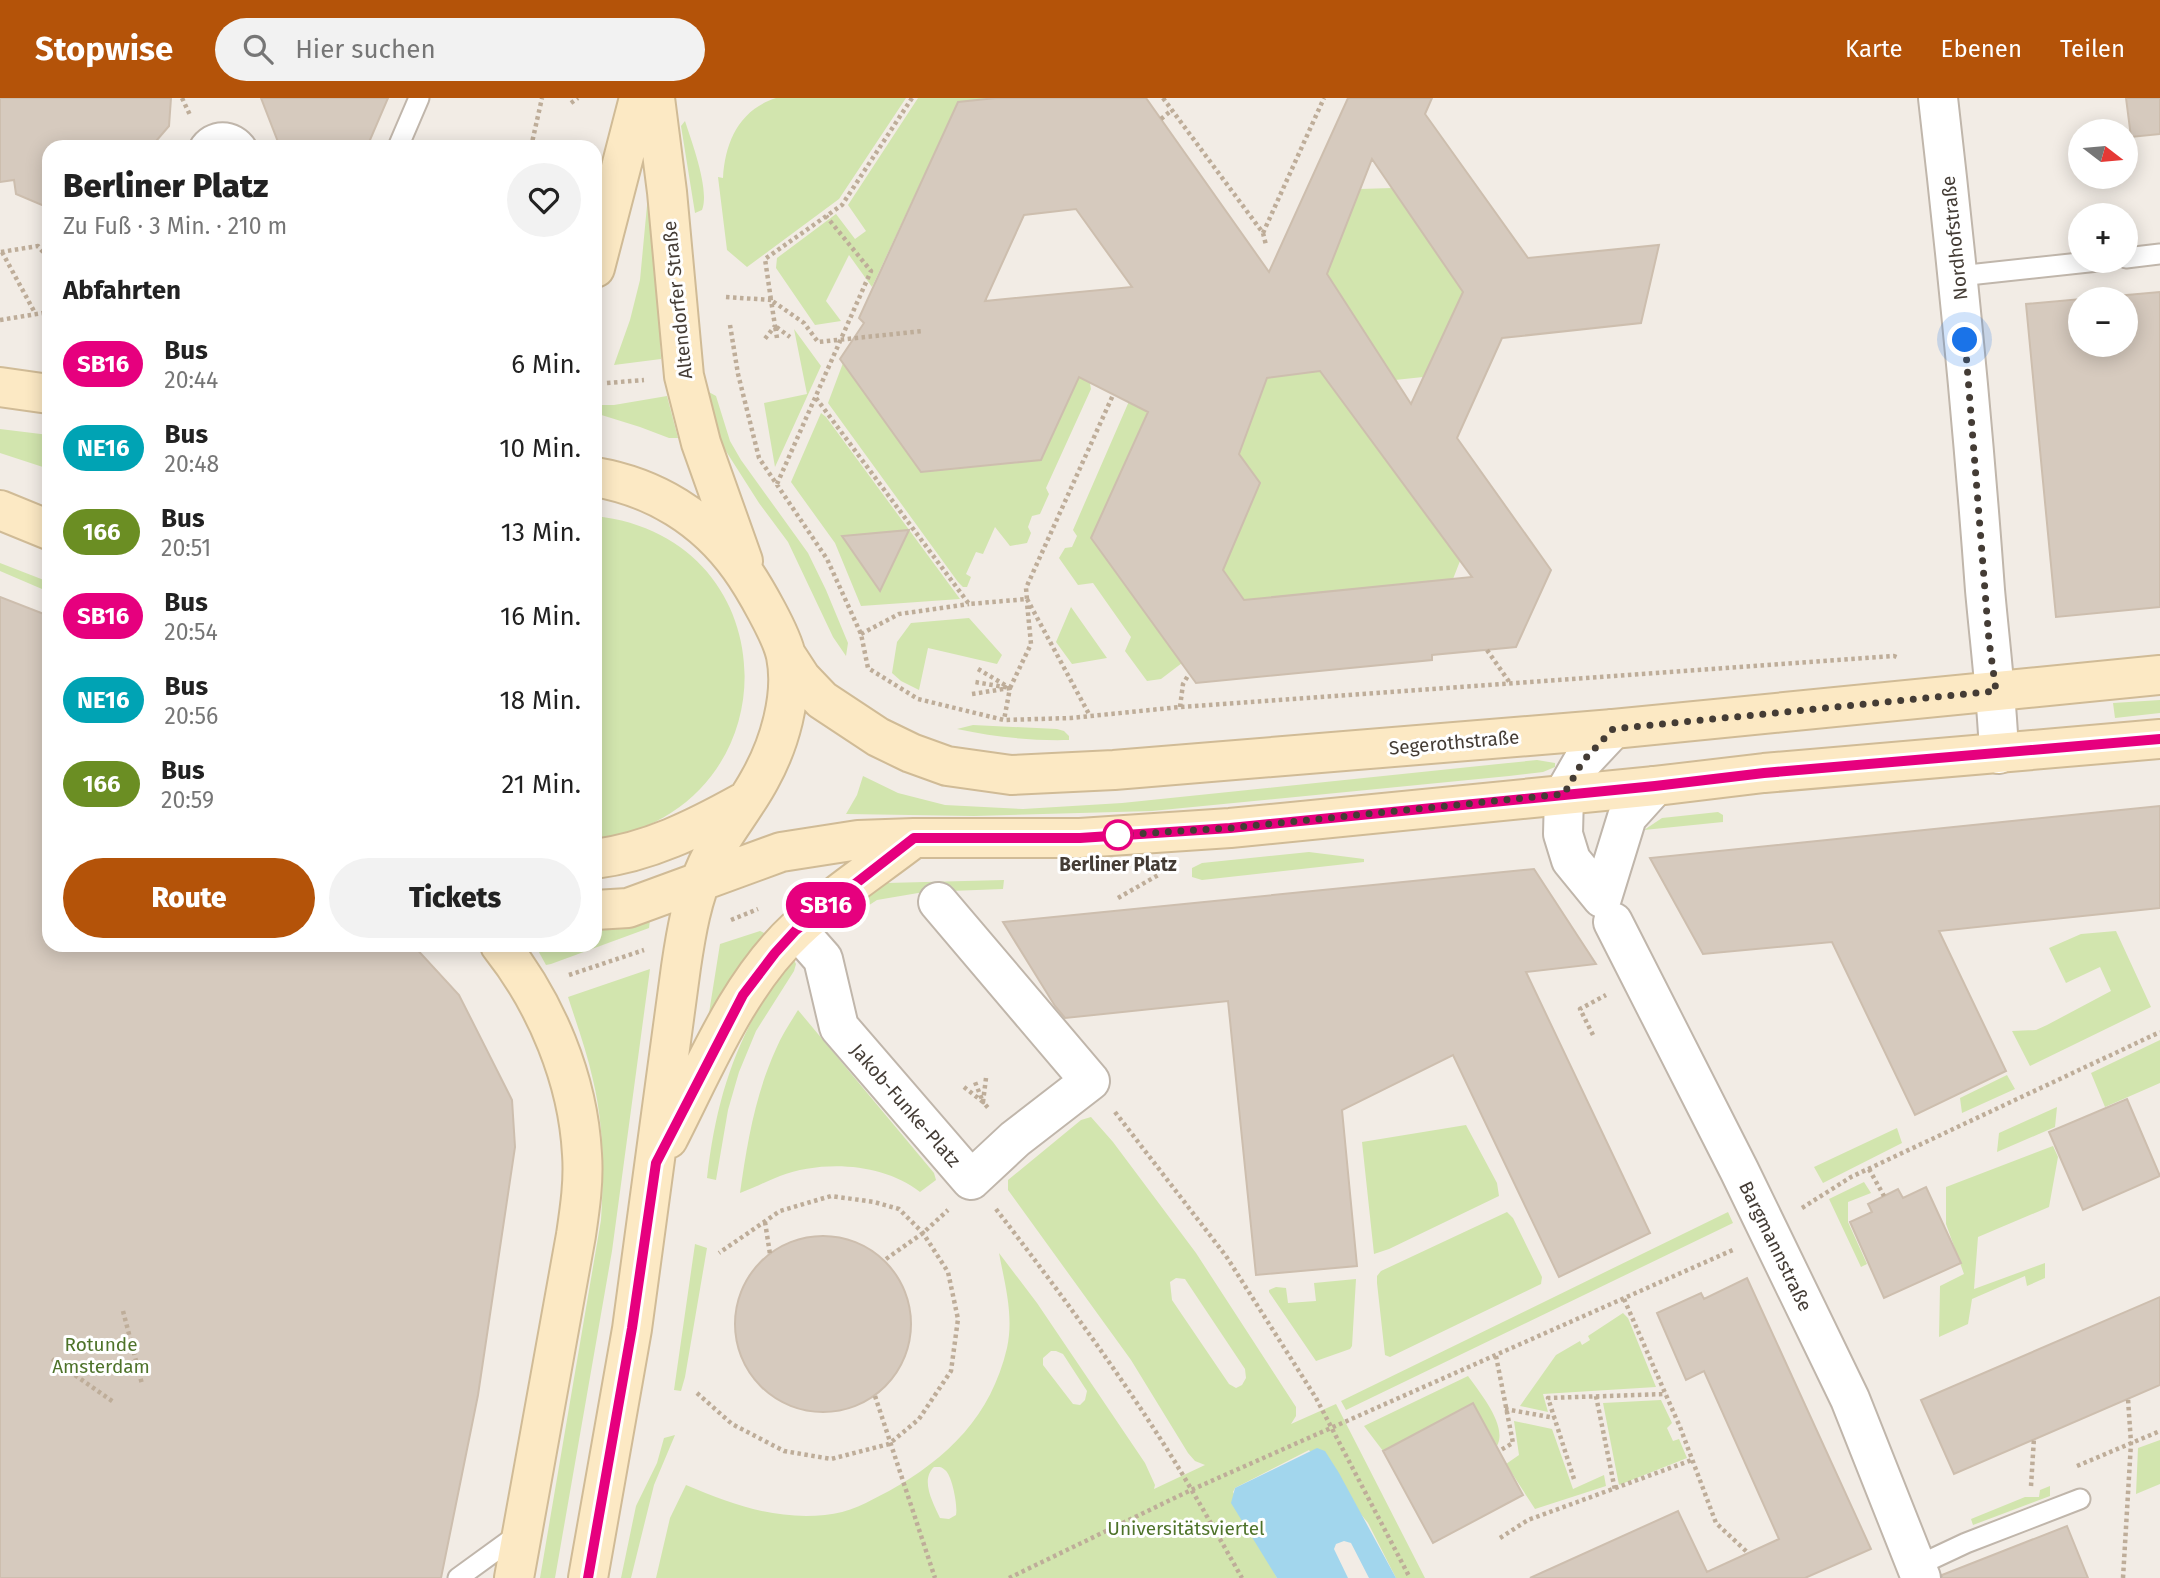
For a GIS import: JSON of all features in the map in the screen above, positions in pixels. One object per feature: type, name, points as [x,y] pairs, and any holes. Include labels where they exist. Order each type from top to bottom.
[{"type":"main road","points":[[602,244],[639,98]]},
{"type":"main road","name":"Altendorfer Straße","points":[[655,98],[667,192],[684,376],[701,443],[738,543],[747,577]]},
{"type":"main road","points":[[0,387],[42,393]]},
{"type":"main road","points":[[587,1578],[632,1328],[690,916],[700,882],[714,851],[761,778],[782,721],[788,678],[786,655],[747,577],[713,534],[677,507],[642,490],[602,479]]},
{"type":"main road","points":[[0,510],[42,527]]},
{"type":"main road","name":"Segerothstraße","points":[[786,655],[808,687],[822,700],[878,737],[947,766],[1011,775],[1114,770],[1613,729],[2160,675]]},
{"type":"main road","points":[[602,910],[628,908],[781,852],[804,846],[858,840],[1080,838],[1230,828],[1764,773],[2160,739]]},
{"type":"main road","points":[[602,857],[654,846],[747,801]]},
{"type":"main road","points":[[656,1163],[743,995],[775,953],[805,923],[914,838]]},
{"type":"main road","points":[[506,952],[531,990],[561,1054],[572,1089],[582,1153],[576,1235],[514,1578]]},
{"type":"street","name":"Nordhofstraße","points":[[1938,98],[1968,361],[1999,754]]},
{"type":"street","points":[[1613,729],[1583,761],[1564,794],[1563,834],[1571,860],[1602,898],[1627,817],[1655,786]]},
{"type":"street","points":[[938,902],[1090,1081]]},
{"type":"street","name":"Bargmannstraße","points":[[1613,922],[1768,1228],[1850,1399],[1919,1572]]},
{"type":"street","name":"Jakob-Funke-Platz","points":[[808,942],[823,959],[839,1027],[974,1182],[1015,1139],[1090,1081]]},
{"type":"lane","points":[[401,140],[419,98]]},
{"type":"lane","points":[[205,140],[209,135],[219,132],[235,135],[240,140]]},
{"type":"lane","points":[[2138,257],[2160,254]]},
{"type":"lane","points":[[1958,276],[2068,264]]},
{"type":"lane","points":[[1919,1572],[1966,1543],[2080,1499]]},
{"type":"lane","points":[[458,1578],[524,1530]]},
{"type":"path","points":[[533,140],[542,98]]},
{"type":"path","points":[[571,103],[579,98]]},
{"type":"path","points":[[777,338],[765,259],[842,205],[912,98]]},
{"type":"path","points":[[1163,98],[1263,233],[1266,246]]},
{"type":"path","points":[[1263,233],[1324,98]]},
{"type":"path","points":[[1161,119],[1172,110]]},
{"type":"path","points":[[777,485],[871,271],[826,216]]},
{"type":"path","points":[[35,313],[1,252],[38,246],[42,251]]},
{"type":"path","points":[[726,297],[771,300],[804,323],[817,342],[923,331]]},
{"type":"path","points":[[0,320],[42,312]]},
{"type":"path","points":[[730,325],[738,374],[759,458],[827,559],[861,634],[868,668],[918,699],[1004,720],[1090,716],[1894,656]]},
{"type":"path","points":[[775,326],[790,337]]},
{"type":"path","points":[[764,340],[775,326]]},
{"type":"path","points":[[607,383],[649,380]]},
{"type":"path","points":[[1004,720],[1010,688],[1031,643],[1026,588],[1113,394]]},
{"type":"path","points":[[816,398],[969,604]]},
{"type":"path","points":[[861,634],[899,614],[1027,599]]},
{"type":"path","points":[[1027,599],[1090,716]]},
{"type":"path","points":[[1487,650],[1511,684]]},
{"type":"path","points":[[978,669],[1010,688]]},
{"type":"path","points":[[1180,708],[1183,684],[1189,674]]},
{"type":"path","points":[[975,682],[1010,688]]},
{"type":"path","points":[[972,694],[1010,688]]},
{"type":"path","points":[[568,976],[652,948]]},
{"type":"path","points":[[1593,1035],[1580,1009],[1641,976]]},
{"type":"path","points":[[1009,1578],[1191,1490],[1624,1300],[1747,1243],[1851,1177],[2160,1032]]},
{"type":"path","points":[[1090,1081],[1226,1256],[1332,1428],[1410,1578]]},
{"type":"path","points":[[964,1087],[983,1102],[975,1082]]},
{"type":"path","points":[[1869,1169],[1884,1196]]},
{"type":"path","points":[[886,1259],[923,1233],[974,1182],[1047,1275],[1137,1403],[1242,1578]]},
{"type":"path","points":[[697,1393],[732,1424],[784,1451],[831,1459],[889,1444],[919,1419],[951,1371],[958,1319],[948,1272],[923,1233],[899,1209],[874,1202],[831,1196],[780,1211],[719,1253]]},
{"type":"path","points":[[765,1222],[770,1254]]},
{"type":"path","points":[[1624,1300],[1666,1394],[1716,1523],[1747,1552]]},
{"type":"path","points":[[123,1311],[142,1384]]},
{"type":"path","points":[[1496,1356],[1513,1443],[1499,1451]]},
{"type":"path","points":[[52,1359],[116,1403]]},
{"type":"path","points":[[1574,1479],[1548,1398],[1666,1394]]},
{"type":"path","points":[[875,1396],[935,1578]]},
{"type":"path","points":[[1596,1396],[1615,1490]]},
{"type":"path","points":[[2123,1578],[2131,1444],[2128,1399]]},
{"type":"path","points":[[1505,1409],[1555,1418]]},
{"type":"path","points":[[2031,1486],[2034,1438]]},
{"type":"path","points":[[1500,1538],[1528,1520],[1692,1460]]},
{"type":"green space","points":[[776,98],[906,98],[839,199],[747,267],[727,250],[718,177],[723,178],[731,140],[743,119],[763,103]]},
{"type":"green space","points":[[918,98],[996,98],[958,102],[872,287],[849,255],[826,301],[841,321],[815,325],[776,268],[777,258],[836,214],[855,239],[866,231],[848,205]]},
{"type":"green space","points":[[685,121],[704,191],[702,210],[695,213],[681,126]]},
{"type":"green space","points":[[1392,188],[1463,292],[1423,377],[1395,380],[1327,274],[1360,189]]},
{"type":"green space","points":[[651,192],[654,195],[661,359],[614,365],[630,320],[640,280],[648,195]]},
{"type":"green space","points":[[794,329],[821,366],[775,467],[764,403],[807,394]]},
{"type":"green space","points":[[1086,362],[1091,389],[1046,488],[1049,494],[1040,514],[1032,516],[1028,527],[1031,533],[1027,543],[1010,546],[995,527],[983,554],[976,552],[966,574],[971,577],[967,587],[958,582],[828,403],[843,363],[922,472],[1041,460]]},
{"type":"green space","points":[[1320,371],[1460,561],[1453,579],[1244,600],[1223,570],[1239,454],[1267,378]]},
{"type":"green space","points":[[707,391],[716,396],[730,441],[741,460],[808,553],[848,643],[846,656],[833,637],[788,542],[759,503],[715,434]]},
{"type":"green space","points":[[667,396],[678,438],[669,438],[602,415],[602,405]]},
{"type":"green space","points":[[1130,399],[1148,411],[1091,538],[1182,663],[1161,679],[1147,681],[1125,651],[1131,637],[1093,583],[1078,585],[1059,558],[1065,548],[1072,547],[1077,536],[1073,530]]},
{"type":"green space","points":[[821,413],[960,599],[861,606],[835,543],[791,482]]},
{"type":"green space","points":[[0,429],[42,434],[42,467],[0,453]]},
{"type":"green space","points":[[602,518],[660,535],[707,572],[735,620],[745,675],[736,731],[708,781],[661,819],[602,838]]},
{"type":"green space","points":[[0,563],[42,579],[42,589],[0,571]]},
{"type":"green space","points":[[1071,607],[1107,658],[1072,664],[1056,642]]},
{"type":"green space","points":[[969,618],[1002,655],[997,664],[928,648],[919,690],[892,673],[897,642],[911,623]]},
{"type":"green space","points":[[2160,700],[2160,713],[2115,718],[2113,703]]},
{"type":"green space","points":[[973,725],[1057,729],[1064,731],[1069,740],[1013,738],[957,729]]},
{"type":"green space","points":[[1537,760],[1555,763],[1555,767],[1543,772],[1509,776],[1152,811],[974,816],[846,814],[857,795],[863,776],[898,793],[945,805],[1023,809],[1122,803]]},
{"type":"green space","points":[[1718,812],[1723,815],[1723,822],[1644,830],[1662,818]]},
{"type":"green space","points":[[1309,852],[1364,859],[1364,862],[1202,880],[1192,877],[1192,868],[1202,863]]},
{"type":"green space","points":[[1004,880],[1003,889],[924,892],[877,900],[831,930],[820,928],[886,883]]},
{"type":"green space","points":[[650,920],[649,928],[602,945],[602,925]]},
{"type":"green space","points":[[760,931],[769,935],[711,1014],[709,1013],[720,944]]},
{"type":"green space","points":[[2116,931],[2151,1007],[2030,1066],[2012,1031],[2036,1030],[2111,991],[2100,967],[2066,983],[2049,948],[2081,934]]},
{"type":"green space","points":[[539,952],[584,952],[551,964],[546,965]]},
{"type":"green space","points":[[793,958],[796,964],[794,971],[756,1031],[739,1072],[728,1110],[716,1180],[707,1178],[717,1117],[734,1062],[758,1009]]},
{"type":"green space","points":[[650,969],[612,1251],[555,1578],[540,1578],[602,1202],[603,1167],[597,1097],[568,997]]},
{"type":"green space","points":[[798,1010],[934,1173],[936,1180],[920,1192],[889,1175],[833,1166],[797,1171],[740,1193],[757,1102],[778,1044]]},
{"type":"green space","points":[[2160,1040],[2160,1083],[2105,1107],[2091,1073]]},
{"type":"green space","points":[[2007,1075],[2015,1089],[1962,1113],[1960,1098]]},
{"type":"green space","points":[[2057,1107],[2055,1127],[1997,1152],[1999,1133]]},
{"type":"green space","name":"Universitätsviertel","points":[[1091,1117],[1113,1142],[1196,1253],[1296,1407],[1296,1416],[1291,1424],[1336,1404],[1425,1578],[1396,1578],[1368,1523],[1309,1450],[1235,1488],[1233,1492],[1277,1578],[656,1578],[670,1518],[686,1485],[736,1504],[770,1513],[806,1516],[834,1514],[889,1491],[948,1449],[964,1433],[990,1394],[1007,1348],[1009,1312],[999,1253],[1037,1303],[1145,1463],[1155,1485],[1154,1489],[1205,1465],[1195,1461],[1188,1453],[1131,1360],[1008,1190],[1008,1180],[1081,1120]],"holes":[[[1176,1278],[1185,1279],[1245,1369],[1246,1378],[1242,1385],[1236,1388],[1229,1384],[1172,1300],[1170,1282]],[[1051,1351],[1063,1354],[1087,1391],[1085,1400],[1080,1405],[1073,1404],[1043,1365],[1043,1358]],[[934,1467],[941,1467],[948,1473],[954,1491],[956,1511],[956,1515],[949,1519],[940,1518],[931,1499],[928,1485],[930,1472]]]},
{"type":"green space","points":[[1466,1125],[1497,1183],[1499,1196],[1374,1254],[1362,1142]]},
{"type":"green space","points":[[1897,1128],[1902,1143],[1823,1183],[1814,1167]]},
{"type":"green space","points":[[2053,1146],[2058,1157],[2049,1207],[1978,1237],[1974,1289],[2045,1263],[2045,1278],[2027,1286],[2025,1276],[1972,1299],[1968,1324],[1939,1337],[1940,1286],[1964,1274],[1946,1224],[1946,1187]]},
{"type":"green space","points":[[1864,1182],[1871,1193],[1848,1202],[1848,1222],[1867,1264],[1861,1267],[1829,1199]]},
{"type":"green space","points":[[1507,1212],[1513,1218],[1542,1277],[1541,1284],[1390,1357],[1385,1355],[1377,1283],[1377,1276],[1381,1271]]},
{"type":"green space","points":[[1728,1212],[1733,1223],[1346,1410],[1341,1401]]},
{"type":"green space","points":[[695,1244],[707,1248],[681,1391],[674,1390]]},
{"type":"green space","points":[[1356,1279],[1352,1346],[1316,1361],[1269,1290],[1276,1287],[1286,1288],[1288,1303],[1316,1301],[1314,1283]]},
{"type":"green space","points":[[1623,1313],[1628,1318],[1656,1387],[1543,1394],[1548,1412],[1520,1406],[1556,1355],[1580,1341],[1582,1345],[1590,1340],[1588,1336]]},
{"type":"green space","points":[[1468,1376],[1496,1420],[1499,1429],[1497,1446],[1473,1403],[1383,1451],[1364,1426]]},
{"type":"green space","points":[[1661,1400],[1672,1423],[1667,1428],[1673,1441],[1679,1439],[1687,1458],[1619,1485],[1603,1403]]},
{"type":"green space","points":[[1514,1421],[1552,1429],[1573,1489],[1604,1475],[1606,1486],[1535,1509],[1506,1464],[1519,1455]]},
{"type":"green space","points":[[675,1435],[654,1485],[631,1578],[621,1578],[636,1506],[657,1463],[664,1438]]},
{"type":"green space","points":[[2160,1440],[2160,1484],[2136,1494],[2138,1448]]},
{"type":"green space","points":[[2050,1486],[2050,1496],[1973,1525],[1971,1519],[2025,1497],[2039,1497],[2040,1490]]},
{"type":"water","points":[[1317,1448],[1325,1451],[1339,1473],[1396,1578],[1369,1578],[1351,1543],[1344,1541],[1336,1544],[1334,1549],[1348,1578],[1277,1578],[1231,1503],[1235,1488]]},
{"type":"building","points":[[0,98],[171,98],[169,126],[157,140],[42,140],[42,205],[16,194],[14,180],[0,182]]},
{"type":"building","points":[[261,98],[388,98],[370,140],[277,140]]},
{"type":"building","points":[[996,98],[1146,98],[1269,272],[1348,98],[1432,98],[1425,114],[1528,258],[1659,245],[1641,323],[1502,338],[1457,438],[1551,570],[1516,647],[1432,655],[1432,660],[1196,683],[1091,538],[1148,412],[1079,377],[1041,460],[921,472],[840,359],[864,323],[859,318],[958,102]],"holes":[[[1372,159],[1463,292],[1411,404],[1327,274]],[[1076,209],[1132,287],[985,301],[1024,215]],[[1320,371],[1472,577],[1244,600],[1223,570],[1260,483],[1239,454],[1267,378]]]},
{"type":"building","points":[[2126,98],[2160,98],[2160,134],[2138,136],[2138,119],[2129,119]]},
{"type":"building","points":[[2160,292],[2160,607],[2056,617],[2026,304],[2068,300],[2068,357],[2138,357],[2138,294]]},
{"type":"building","points":[[909,530],[880,591],[842,536]]},
{"type":"building","points":[[0,597],[42,613],[42,952],[419,952],[459,995],[512,1100],[515,1147],[478,1395],[441,1578],[0,1578]]},
{"type":"building","points":[[2160,806],[2160,908],[1939,931],[2006,1071],[1915,1115],[1832,942],[1703,954],[1650,858]]},
{"type":"building","points":[[1534,869],[1596,964],[1526,972],[1650,1233],[1559,1277],[1453,1055],[1342,1110],[1357,1266],[1256,1275],[1228,1001],[1065,1018],[1003,922]]},
{"type":"building","points":[[2127,1099],[2160,1176],[2083,1210],[2049,1132]]},
{"type":"building","points":[[1926,1187],[1961,1263],[1884,1298],[1850,1222],[1872,1212],[1868,1204],[1898,1189],[1903,1198]]},
{"type":"building","points":[[823,1236],[857,1243],[885,1262],[904,1290],[911,1324],[904,1358],[885,1386],[857,1405],[823,1412],[789,1405],[761,1386],[742,1358],[735,1324],[742,1290],[761,1262],[789,1243]]},
{"type":"building","points":[[1747,1278],[1871,1549],[1805,1578],[1530,1578],[1678,1511],[1707,1572],[1779,1539],[1704,1371],[1686,1380],[1657,1313],[1701,1293],[1704,1299]]},
{"type":"building","points":[[2160,1297],[2160,1385],[1954,1474],[1921,1400]]},
{"type":"building","points":[[1473,1403],[1523,1495],[1433,1543],[1383,1451]]},
{"type":"building","points":[[2067,1526],[2088,1578],[1942,1578],[1942,1575]]},
{"type":"bus line","name":"SB16","points":[[588,1578],[632,1328],[656,1163],[743,995],[775,953],[796,930],[832,900],[914,838],[1080,838],[1230,828],[1764,773],[2160,739]]},
{"type":"place","name":"Berliner Platz","points":[[1118,835]]},
{"type":"route","points":[[1118,835],[1230,828],[1564,794],[1583,761],[1613,729],[1996,691],[1989,641],[1965,340]]},
{"type":"park label","name":"Rotunde Amsterdam","points":[[101,1355]]}]
